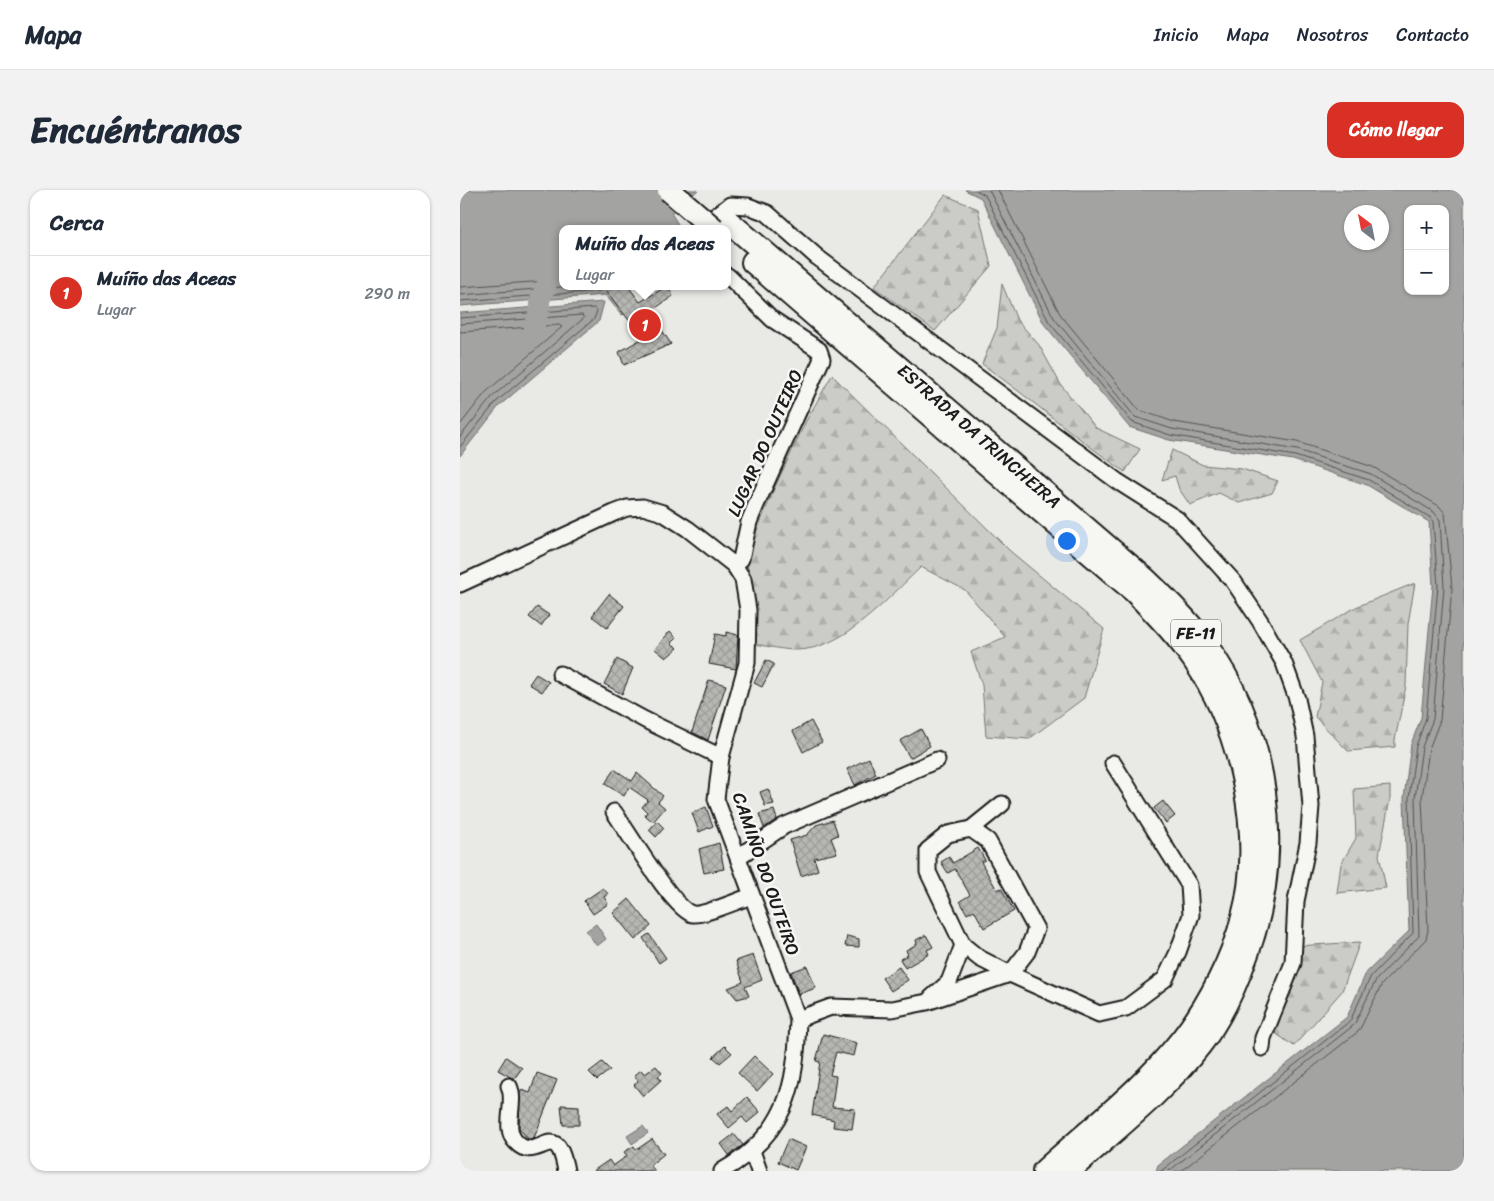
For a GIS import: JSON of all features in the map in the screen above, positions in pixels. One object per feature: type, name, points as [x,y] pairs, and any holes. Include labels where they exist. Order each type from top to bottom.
[{"type":"highway","name":"ESTRADA DA TRINCHEIRA","points":[[669,190],[716,225]]},
{"type":"highway","name":"ESTRADA DA TRINCHEIRA","points":[[692,190],[719,225]]},
{"type":"highway","name":"ESTRADA DA TRINCHEIRA","points":[[731,237],[1135,592],[1195,660],[1216,697],[1232,736],[1246,787],[1250,848],[1249,880],[1244,917],[1220,978],[1183,1038],[1155,1070],[1044,1171]]},
{"type":"highway","name":"ESTRADA DA TRINCHEIRA","points":[[731,237],[1144,578],[1175,608],[1206,645],[1228,682],[1249,728],[1263,782],[1268,846],[1259,920],[1236,984],[1221,1013],[1200,1044],[1171,1078],[1069,1171]]},
{"type":"street","points":[[709,225],[712,219],[730,205],[748,206],[767,213],[817,257],[917,332],[1110,476],[1177,519],[1234,582],[1260,621],[1284,663],[1297,699],[1305,736],[1312,806],[1308,843],[1296,901],[1293,963],[1263,1038],[1262,1048]]},
{"type":"street","name":"LUGAR DO OUTEIRO","points":[[731,279],[772,319],[822,354],[819,369],[797,412],[752,514],[741,559],[734,565]]},
{"type":"street","points":[[460,584],[627,508],[643,507],[663,513],[688,529],[734,565]]},
{"type":"street","name":"CAMIÑO DO OUTEIRO","points":[[734,565],[743,579],[748,610],[747,663],[721,757],[716,799],[798,1019]]},
{"type":"street","points":[[560,674],[645,720],[721,757]]},
{"type":"street","points":[[738,857],[784,826],[937,760]]},
{"type":"street","points":[[1002,804],[971,829],[948,834],[928,850],[928,872],[963,946],[979,958],[1010,974],[1099,1014],[1126,1008],[1165,979],[1178,952],[1191,916],[1189,885],[1113,763]]},
{"type":"street","points":[[614,812],[672,897],[685,911],[695,915],[751,896]]},
{"type":"street","points":[[722,1171],[752,1151],[774,1127],[783,1111],[792,1087],[797,1056],[798,1019],[831,1007],[892,1008],[927,1002],[1010,974],[1027,952],[1036,929],[988,841],[971,829]]},
{"type":"street","points":[[927,1002],[949,982],[963,946]]},
{"type":"street","points":[[509,1086],[512,1093],[510,1122],[514,1141],[521,1148],[531,1149],[549,1142],[555,1143],[559,1148],[566,1171]]},
{"type":"street","points":[[752,1151],[759,1171]]},
{"type":"green space","points":[[945,195],[978,209],[991,266],[935,331],[874,287]]},
{"type":"green space","points":[[1002,284],[1017,320],[1039,345],[1061,385],[1096,428],[1140,449],[1125,472],[982,364],[997,328]]},
{"type":"green space","points":[[832,375],[1010,551],[1104,629],[1084,698],[1029,739],[986,736],[982,685],[971,652],[1005,637],[965,590],[921,567],[864,620],[848,632],[831,641],[814,648],[796,650],[754,644],[753,597],[746,557],[774,489],[806,421]]},
{"type":"green space","points":[[1172,450],[1203,465],[1242,469],[1278,481],[1272,493],[1239,503],[1219,493],[1190,505],[1179,489],[1175,476],[1162,480]]},
{"type":"green space","points":[[1415,583],[1408,624],[1406,686],[1395,747],[1348,751],[1315,717],[1322,682],[1300,640],[1356,607]]},
{"type":"green space","points":[[1390,786],[1390,799],[1379,855],[1386,888],[1337,893],[1341,864],[1356,838],[1354,789]]},
{"type":"green space","points":[[1360,942],[1342,991],[1294,1046],[1272,1031],[1297,946]]},
{"type":"water","points":[[460,190],[698,190],[671,213],[678,225],[559,225],[559,290],[607,290],[624,314],[622,315],[605,295],[460,306]]},
{"type":"water","points":[[965,190],[1464,190],[1464,1171],[1156,1171],[1158,1165],[1347,1017],[1366,973],[1409,931],[1404,798],[1411,744],[1421,718],[1433,586],[1429,522],[1367,485],[1293,460],[1169,440],[1129,427],[1044,324],[981,198]]},
{"type":"water","points":[[604,302],[599,321],[499,406],[460,456],[460,313]]},
{"type":"water","points":[[596,924],[606,939],[597,946],[586,931]]},
{"type":"water","points":[[643,1126],[648,1133],[632,1144],[627,1136]]},
{"type":"building","points":[[631,290],[640,302],[660,290],[669,290],[673,296],[650,312],[671,344],[624,365],[619,352],[643,338],[606,291]]},
{"type":"building","points":[[609,594],[624,606],[607,628],[592,616]]},
{"type":"building","points":[[537,607],[549,615],[541,626],[529,617]]},
{"type":"building","points":[[670,631],[676,638],[671,643],[678,648],[666,658],[655,649]]},
{"type":"building","points":[[726,632],[738,635],[736,669],[709,664],[715,634],[726,636]]},
{"type":"building","points":[[617,659],[633,668],[622,694],[604,684]]},
{"type":"building","points":[[766,660],[774,664],[762,687],[754,683]]},
{"type":"building","points":[[536,674],[549,682],[542,692],[529,684]]},
{"type":"building","points":[[709,680],[726,685],[708,740],[692,732]]},
{"type":"building","points":[[811,721],[822,742],[803,752],[793,731]]},
{"type":"building","points":[[921,729],[930,746],[910,758],[900,741]]},
{"type":"building","points":[[869,758],[876,774],[855,785],[847,769]]},
{"type":"building","points":[[614,769],[632,781],[637,773],[663,796],[658,802],[665,808],[653,822],[645,815],[647,812],[642,807],[648,800],[629,787],[624,796],[605,784]]},
{"type":"building","points":[[768,789],[774,804],[765,806],[760,792]]},
{"type":"building","points":[[1163,801],[1175,816],[1166,823],[1154,808]]},
{"type":"building","points":[[706,807],[713,826],[699,832],[692,813]]},
{"type":"building","points":[[774,810],[777,819],[764,828],[759,814]]},
{"type":"building","points":[[833,820],[838,835],[831,838],[837,853],[814,858],[818,870],[801,876],[790,840],[807,835],[816,825]]},
{"type":"building","points":[[657,821],[664,828],[656,837],[649,830]]},
{"type":"building","points":[[719,843],[724,869],[704,873],[699,849]]},
{"type":"building","points":[[978,848],[985,860],[981,862],[997,890],[1001,888],[1014,911],[984,928],[974,910],[967,914],[960,901],[970,895],[955,869],[948,873],[941,862],[949,857],[953,863]]},
{"type":"building","points":[[603,888],[608,894],[604,897],[608,904],[593,914],[584,901]]},
{"type":"building","points":[[629,899],[651,926],[635,940],[613,913]]},
{"type":"building","points":[[649,934],[666,958],[659,963],[643,938]]},
{"type":"building","points":[[926,935],[933,947],[927,950],[929,954],[905,968],[900,959],[908,955],[906,950],[917,944],[916,940]]},
{"type":"building","points":[[847,936],[859,939],[859,947],[845,946]]},
{"type":"building","points":[[753,955],[762,980],[745,987],[749,996],[737,999],[728,988],[743,982],[736,961]]},
{"type":"building","points":[[807,966],[816,988],[799,994],[791,972]]},
{"type":"building","points":[[899,967],[908,980],[891,991],[882,978]]},
{"type":"building","points":[[823,1034],[857,1043],[854,1056],[836,1052],[830,1075],[836,1076],[832,1107],[855,1109],[852,1129],[833,1127],[834,1120],[812,1115],[820,1062],[816,1061]]},
{"type":"building","points":[[725,1046],[732,1053],[720,1063],[713,1057]]},
{"type":"building","points":[[754,1056],[773,1074],[757,1091],[738,1073]]},
{"type":"building","points":[[506,1057],[522,1068],[514,1079],[498,1070]]},
{"type":"building","points":[[602,1062],[610,1070],[597,1080],[589,1072]]},
{"type":"building","points":[[656,1066],[662,1073],[658,1076],[661,1080],[643,1096],[634,1085],[638,1081],[634,1076],[641,1070],[645,1074]]},
{"type":"building","points":[[537,1073],[557,1080],[534,1138],[528,1139],[519,1128],[520,1093],[522,1090],[530,1093]]},
{"type":"building","points":[[747,1097],[760,1112],[747,1123],[742,1117],[729,1128],[717,1114],[728,1106],[732,1111]]},
{"type":"building","points":[[561,1105],[579,1106],[579,1125],[563,1125]]},
{"type":"building","points":[[734,1134],[743,1145],[729,1155],[721,1144]]},
{"type":"building","points":[[652,1139],[664,1154],[650,1165],[655,1171],[593,1171],[609,1160],[613,1166],[627,1156],[624,1152],[634,1146],[636,1150]]},
{"type":"building","points":[[788,1139],[806,1147],[796,1170],[778,1162]]},
{"type":"waterway","points":[[533,332],[540,300],[559,256]]},
{"type":"place","name":"Muíño das Aceas","points":[[645,325]]}]
